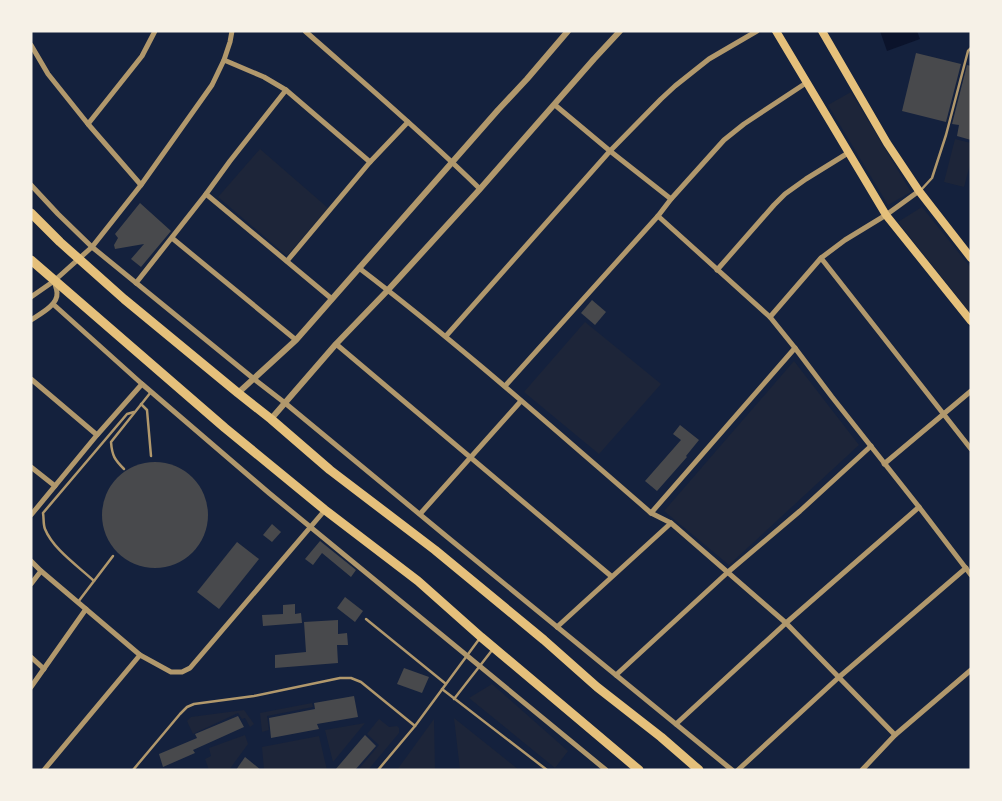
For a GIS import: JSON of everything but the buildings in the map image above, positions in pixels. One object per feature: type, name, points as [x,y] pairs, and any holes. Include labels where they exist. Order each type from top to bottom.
[{"type":"highway","points":[[31,213],[124,299],[272,419],[330,470],[435,550],[544,640],[597,687],[661,737],[699,770]]},
{"type":"highway","points":[[31,260],[225,428],[325,510],[418,580],[481,637],[639,770]]},
{"type":"main road","points":[[776,31],[886,215],[971,321]]},
{"type":"main road","points":[[822,31],[887,143],[919,192],[971,258]]},
{"type":"street","points":[[88,124],[142,56],[155,31]]},
{"type":"street","points":[[31,297],[54,281],[92,247],[142,185],[212,85],[224,60],[232,31]]},
{"type":"street","points":[[305,31],[480,189]]},
{"type":"street","points":[[238,393],[296,340],[568,31]]},
{"type":"street","points":[[272,419],[336,344],[480,189],[620,31]]},
{"type":"street","points":[[446,336],[610,151],[675,86],[709,59],[757,31]]},
{"type":"street","points":[[31,45],[48,74],[88,124],[142,185]]},
{"type":"street","points":[[224,60],[264,77],[286,90],[370,162]]},
{"type":"street","points":[[505,386],[724,140],[744,124],[806,83]]},
{"type":"street","points":[[136,283],[286,90]]},
{"type":"street","points":[[555,104],[610,151],[671,199]]},
{"type":"street","points":[[288,261],[370,162],[408,122]]},
{"type":"street","points":[[717,270],[785,194],[848,153]]},
{"type":"street","points":[[31,186],[92,247],[286,403],[732,770]]},
{"type":"street","points":[[770,317],[821,258],[845,240],[919,192]]},
{"type":"street","points":[[206,194],[332,299]]},
{"type":"street","points":[[658,216],[770,317],[971,575]]},
{"type":"street","points":[[172,238],[296,340]]},
{"type":"street","points":[[821,258],[971,449]]},
{"type":"street","points":[[359,268],[446,336],[651,514],[671,523],[728,572],[786,624],[895,735]]},
{"type":"street","points":[[31,320],[53,304],[56,299],[57,292],[54,281]]},
{"type":"street","points":[[53,304],[151,392],[606,770]]},
{"type":"street","points":[[336,344],[612,576]]},
{"type":"street","points":[[651,514],[795,348]]},
{"type":"street","points":[[31,379],[97,435]]},
{"type":"street","points":[[31,515],[142,384]]},
{"type":"street","points":[[884,464],[971,391]]},
{"type":"street","points":[[420,514],[521,401]]},
{"type":"street","points":[[616,675],[728,572],[800,511],[871,446]]},
{"type":"street","points":[[31,467],[54,486]]},
{"type":"street","points":[[676,724],[919,507]]},
{"type":"street","points":[[31,561],[140,655],[171,672],[182,672],[190,668],[325,510]]},
{"type":"street","points":[[557,627],[671,523]]},
{"type":"street","points":[[738,770],[838,678],[966,568]]},
{"type":"street","points":[[31,584],[41,571]]},
{"type":"street","points":[[31,687],[86,609]]},
{"type":"street","points":[[44,770],[140,655]]},
{"type":"street","points":[[31,657],[44,669]]},
{"type":"street","points":[[862,770],[895,735],[971,670]]},
{"type":"lane","points":[[919,192],[932,178],[946,135],[968,51],[971,48]]},
{"type":"lane","points":[[124,470],[114,459],[111,442],[151,392]]},
{"type":"lane","points":[[141,404],[148,410],[151,456]]},
{"type":"lane","points":[[94,580],[60,550],[50,538],[44,526],[43,513],[127,414],[134,412]]},
{"type":"lane","points":[[78,602],[113,556]]},
{"type":"lane","points":[[366,619],[446,684]]},
{"type":"lane","points":[[378,770],[415,726],[481,637]]},
{"type":"lane","points":[[454,699],[494,648]]},
{"type":"lane","points":[[133,770],[187,707],[194,704],[254,696],[340,678],[350,678],[361,682],[415,726]]},
{"type":"lane","points":[[442,689],[547,770]]},
{"type":"shaded area","points":[[880,31],[917,31],[920,39],[887,51]]},
{"type":"shaded area","points":[[851,92],[911,192],[888,205],[828,105]]},
{"type":"shaded area","points":[[955,139],[971,143],[971,161],[964,187],[944,182]]},
{"type":"shaded area","points":[[260,149],[328,208],[287,256],[218,197]]},
{"type":"shaded area","points":[[922,207],[971,268],[971,314],[898,222]]},
{"type":"shaded area","points":[[585,322],[661,384],[599,454],[524,392]]},
{"type":"shaded area","points":[[794,361],[859,445],[729,565],[664,511]]},
{"type":"shaded area","points":[[492,684],[568,751],[555,768],[469,698]]},
{"type":"shaded area","points":[[312,703],[313,707],[267,716],[269,730],[262,732],[260,713]]},
{"type":"shaded area","points":[[244,710],[254,724],[250,727],[245,718],[242,719],[238,713],[193,734],[187,721],[191,717]]},
{"type":"shaded area","points":[[454,718],[519,770],[460,770]]},
{"type":"shaded area","points":[[379,719],[389,727],[397,726],[399,733],[368,770],[358,770],[379,745],[367,734]]},
{"type":"shaded area","points":[[434,719],[435,770],[397,770]]},
{"type":"shaded area","points":[[365,723],[333,762],[325,730]]},
{"type":"shaded area","points":[[245,735],[248,744],[229,770],[209,770],[205,759],[211,756],[209,748]]},
{"type":"shaded area","points":[[319,736],[327,770],[264,770],[262,747]]}]
